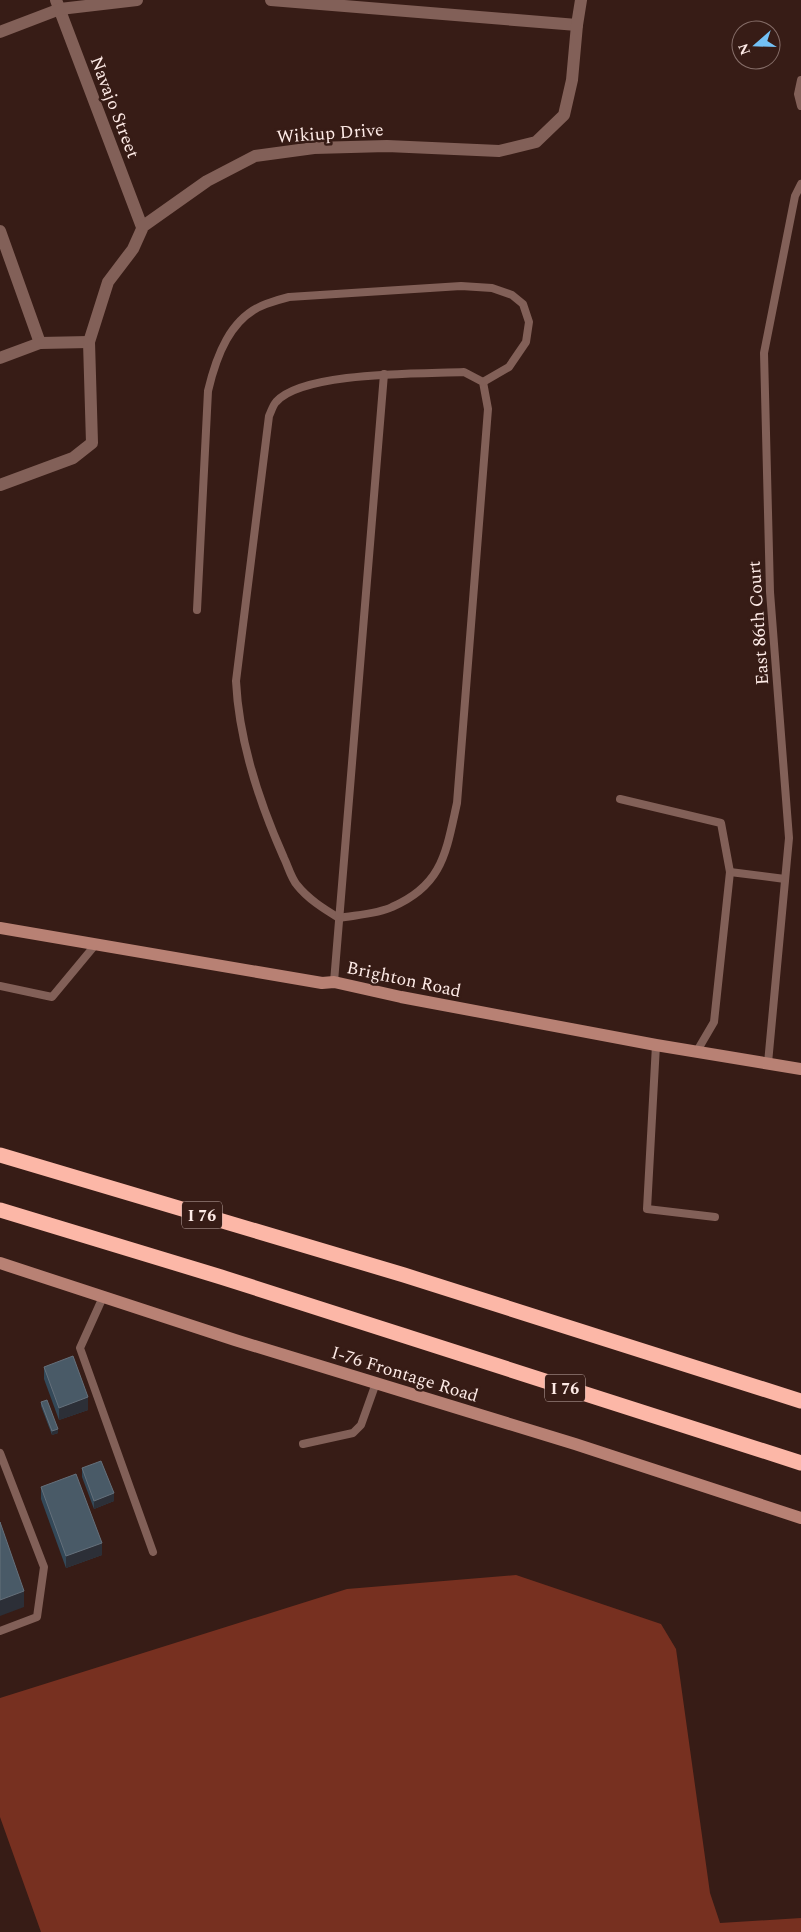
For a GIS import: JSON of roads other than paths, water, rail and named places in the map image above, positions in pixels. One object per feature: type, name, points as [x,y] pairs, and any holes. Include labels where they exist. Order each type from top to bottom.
[{"type":"highway","name":"I 76","points":[[0,1155],[404,1275],[801,1401]]},
{"type":"highway","name":"I 76","points":[[0,1210],[801,1463]]},
{"type":"street","points":[[0,32],[58,5],[137,0]]},
{"type":"street","points":[[271,0],[577,25]]},
{"type":"street","name":"Wikiup Drive","points":[[142,227],[207,181],[255,156],[314,148],[378,146],[499,151],[536,142],[564,116],[572,80],[581,0]]},
{"type":"street","name":"Navajo Street","points":[[58,5],[142,227]]},
{"type":"street","points":[[0,485],[73,458],[92,443],[89,342],[108,282],[133,248],[142,227]]},
{"type":"street","points":[[0,231],[40,343]]},
{"type":"street","points":[[0,358],[40,343],[89,342]]},
{"type":"street","name":"Brighton Road","points":[[0,928],[322,983],[334,982],[401,997],[656,1045],[801,1069]]},
{"type":"street","name":"I-76 Frontage Road","points":[[0,1263],[235,1340],[575,1444],[801,1518]]},
{"type":"lane","points":[[801,80],[798,94],[801,106]]},
{"type":"lane","name":"East 86th Court","points":[[768,1063],[789,838],[770,592],[764,353],[795,196],[801,184]]},
{"type":"lane","points":[[197,610],[208,392],[215,364],[226,341],[236,326],[249,313],[265,304],[289,297],[461,286],[492,288],[512,295],[523,304],[529,322],[526,342],[509,367],[483,382]]},
{"type":"lane","points":[[464,372],[483,382],[488,409],[487,428],[457,803],[447,846],[438,871],[423,889],[391,908],[339,918],[320,907],[296,884],[274,836],[255,781],[242,735],[236,681],[269,416],[275,402],[292,390],[330,381],[384,374],[464,372]]},
{"type":"lane","points":[[334,982],[384,374]]},
{"type":"lane","points":[[620,799],[721,823],[730,872],[714,1022],[697,1051]]},
{"type":"lane","points":[[730,872],[785,879]]},
{"type":"lane","points":[[0,986],[52,997],[96,944]]},
{"type":"lane","points":[[656,1045],[647,1209],[715,1217]]},
{"type":"lane","points":[[103,1297],[80,1348],[153,1552]]},
{"type":"lane","points":[[303,1444],[353,1434],[361,1425],[376,1383]]},
{"type":"lane","points":[[0,1453],[44,1567],[37,1617],[0,1631]]}]
